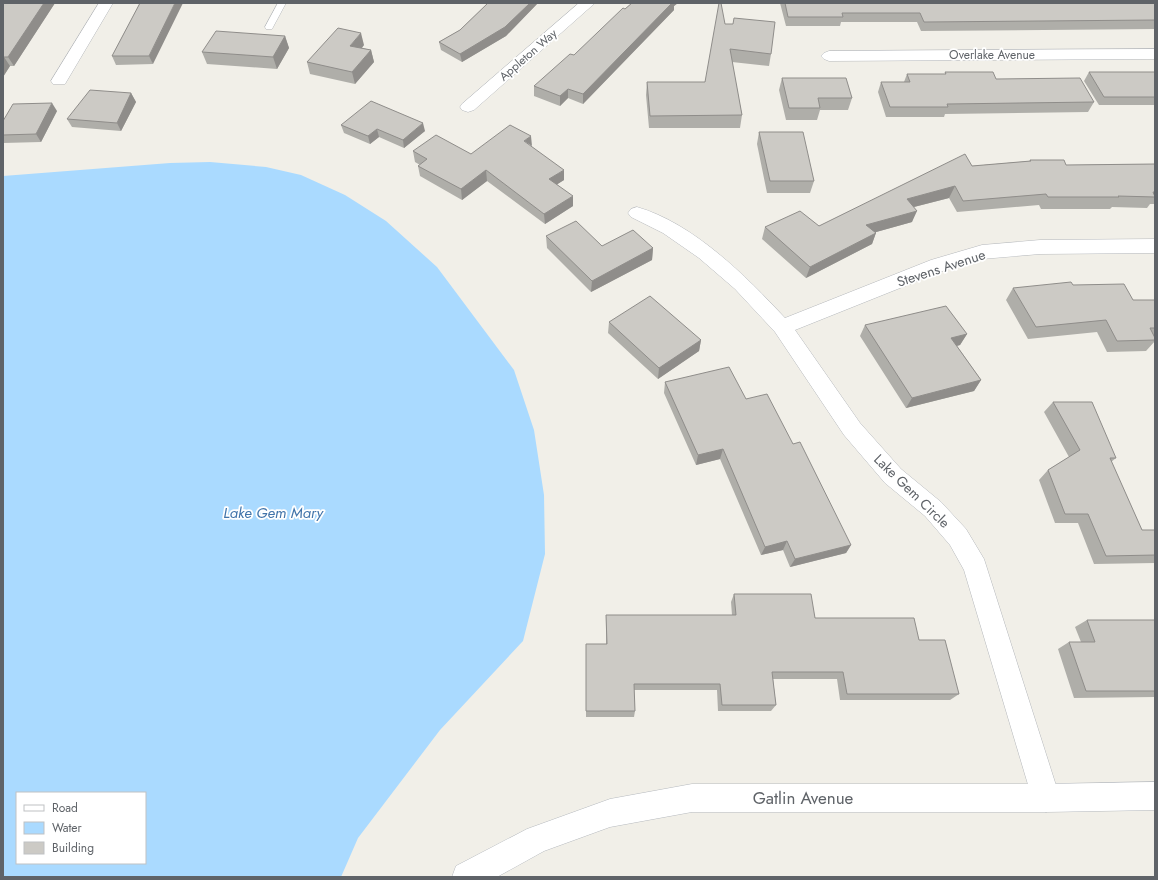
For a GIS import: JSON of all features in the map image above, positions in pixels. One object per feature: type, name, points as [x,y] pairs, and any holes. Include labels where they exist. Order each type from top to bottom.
[{"type":"street","points":[[59,81],[106,3]]},
{"type":"street","name":"Appleton Way","points":[[468,107],[588,3]]},
{"type":"street","name":"Overlake Avenue","points":[[829,56],[1155,54]]},
{"type":"street","name":"Lake Gem Circle","points":[[637,213],[669,229],[706,253],[742,284],[782,327],[852,429],[892,476],[933,509],[958,536],[975,567],[1046,798]]},
{"type":"street","name":"Stevens Avenue","points":[[782,327],[938,265],[982,252],[1040,247],[1155,246]]},
{"type":"street","name":"Gatlin Avenue","points":[[467,877],[537,839],[610,812],[692,798],[1046,798],[1155,796]]},
{"type":"lane","points":[[269,27],[282,3]]},
{"type":"water","name":"Lake Gem Mary","points":[[210,162],[266,167],[301,175],[345,195],[386,221],[437,267],[514,370],[534,430],[544,495],[545,554],[523,641],[440,730],[358,838],[341,877],[3,877],[3,176],[170,163]]},
{"type":"building","points":[[3,3],[44,3],[8,57],[3,58]]},
{"type":"building","points":[[140,3],[175,3],[149,56],[112,56]]},
{"type":"building","points":[[488,3],[530,3],[505,27],[460,54],[439,42],[460,30]]},
{"type":"building","points":[[632,3],[672,3],[583,94],[568,89],[560,96],[534,86],[570,54],[574,55],[623,8],[625,9]]},
{"type":"building","points":[[719,3],[721,3],[725,24],[733,24],[734,18],[775,22],[771,54],[730,49],[742,115],[650,116],[647,82],[705,82]]},
{"type":"building","points":[[785,3],[1155,3],[1155,20],[924,22],[920,13],[842,13],[843,17],[788,17]]},
{"type":"building","points":[[338,28],[361,33],[350,46],[371,50],[352,72],[307,62]]},
{"type":"building","points":[[216,31],[285,36],[273,57],[202,52]]},
{"type":"building","points":[[945,72],[993,72],[996,79],[1080,78],[1094,102],[947,104],[948,107],[890,107],[881,82],[910,82],[907,74],[946,74]]},
{"type":"building","points":[[1089,72],[1155,72],[1155,97],[1104,97]]},
{"type":"building","points":[[782,78],[846,78],[852,98],[818,98],[820,108],[789,108]]},
{"type":"building","points":[[90,90],[131,93],[117,123],[67,119]]},
{"type":"building","points":[[371,101],[423,123],[403,140],[377,129],[368,136],[341,125]]},
{"type":"building","points":[[52,103],[36,134],[3,135],[3,121],[13,104]]},
{"type":"building","points":[[510,125],[531,136],[524,141],[564,170],[549,179],[573,196],[544,214],[486,170],[461,189],[418,166],[427,159],[413,151],[436,135],[471,154]]},
{"type":"building","points":[[759,132],[803,132],[814,181],[770,181]]},
{"type":"building","points":[[965,154],[972,166],[1031,161],[1030,160],[1064,160],[1066,165],[1155,164],[1155,192],[1153,192],[1155,197],[1048,197],[1046,194],[963,201],[955,186],[907,199],[917,211],[866,225],[876,233],[810,267],[765,227],[800,211],[819,226]]},
{"type":"building","points":[[576,221],[602,246],[633,230],[653,248],[592,281],[546,236]]},
{"type":"building","points":[[1071,282],[1073,285],[1124,284],[1133,300],[1155,300],[1155,328],[1150,328],[1155,340],[1117,341],[1106,320],[1036,327],[1013,288]]},
{"type":"building","points":[[650,296],[701,340],[659,368],[609,322]]},
{"type":"building","points":[[946,306],[967,334],[951,338],[981,380],[912,398],[865,325]]},
{"type":"building","points":[[729,367],[746,399],[767,394],[793,444],[800,442],[851,545],[795,559],[787,541],[765,547],[723,449],[698,455],[665,382]]},
{"type":"building","points":[[1053,402],[1092,402],[1116,458],[1110,458],[1142,530],[1155,530],[1155,555],[1106,556],[1088,514],[1065,514],[1048,470],[1080,450]]},
{"type":"building","points":[[734,594],[811,594],[815,618],[914,618],[919,640],[945,640],[959,694],[847,694],[843,672],[772,672],[776,705],[722,705],[720,684],[634,684],[635,711],[586,711],[586,644],[607,644],[606,615],[736,615]]},
{"type":"building","points":[[1087,620],[1155,620],[1155,691],[1086,691],[1069,642],[1095,642]]}]
